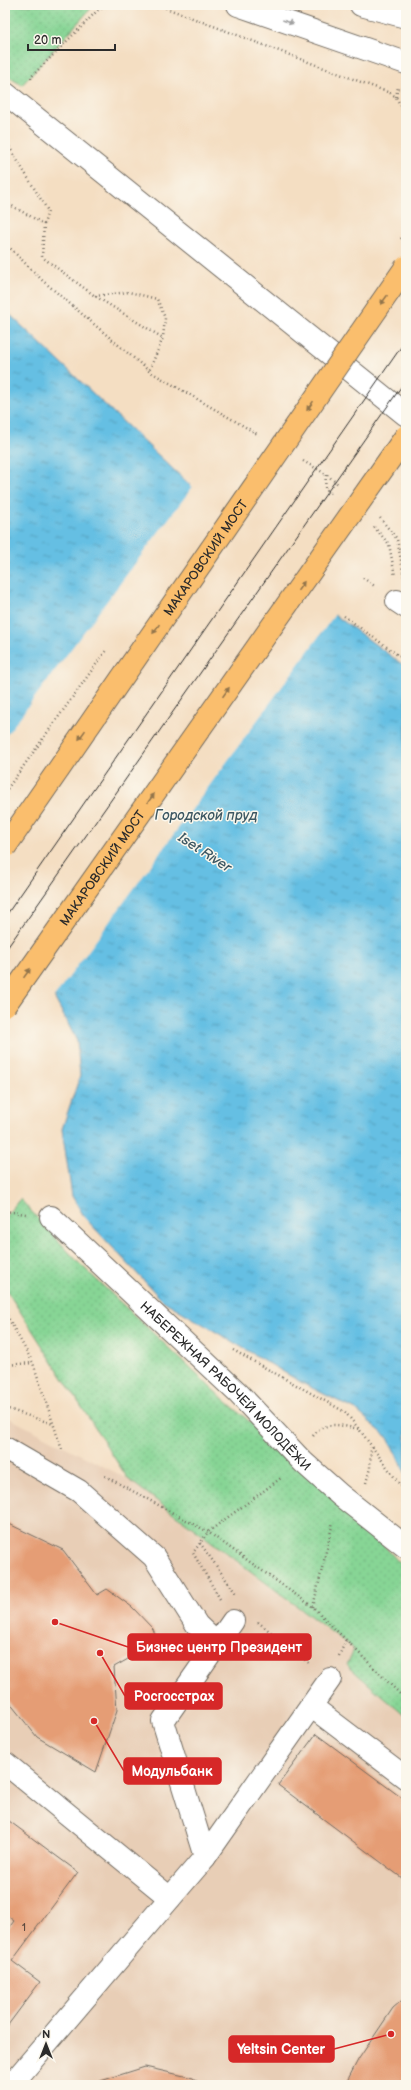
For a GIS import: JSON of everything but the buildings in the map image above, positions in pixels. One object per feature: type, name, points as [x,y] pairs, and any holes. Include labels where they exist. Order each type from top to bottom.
[{"type":"main road","name":"МАКАРОВСКИЙ МОСТ","points":[[5,847],[406,268]]},
{"type":"main road","name":"МАКАРОВСКИЙ МОСТ","points":[[5,1005],[406,436]]},
{"type":"street","points":[[238,5],[405,64]]},
{"type":"street","points":[[361,5],[406,17]]},
{"type":"street","points":[[5,93],[406,415]]},
{"type":"street","name":"НАБЕРЕЖНАЯ РАБОЧЕЙ МОЛОДЁЖИ","points":[[51,1217],[238,1394],[303,1462],[343,1498],[406,1547]]},
{"type":"street","points":[[5,1448],[79,1491],[154,1557],[197,1625],[217,1644]]},
{"type":"street","points":[[205,1857],[163,1721],[233,1620]]},
{"type":"street","points":[[11,2085],[205,1857],[330,1679]]},
{"type":"street","points":[[311,1706],[406,1778]]},
{"type":"street","points":[[5,1763],[170,1898]]},
{"type":"path","points":[[32,83],[30,77],[98,10],[109,5]]},
{"type":"path","points":[[158,5],[390,93],[396,97],[406,117]]},
{"type":"path","points":[[5,140],[48,211],[44,224],[42,257],[95,296],[163,338]]},
{"type":"path","points":[[5,202],[44,224]]},
{"type":"path","points":[[401,239],[406,231]]},
{"type":"path","points":[[5,243],[42,280],[149,371],[265,439]]},
{"type":"path","points":[[95,296],[129,292],[156,299],[165,318],[163,338],[149,371]]},
{"type":"path","points":[[299,458],[326,474]]},
{"type":"path","points":[[344,616],[406,662]]},
{"type":"path","points":[[5,1312],[33,1363],[64,1454]]},
{"type":"path","points":[[228,1348],[345,1412],[406,1493]]},
{"type":"path","points":[[5,1365],[33,1363]]},
{"type":"path","points":[[5,1408],[53,1424]]},
{"type":"path","points":[[233,1620],[193,1553],[208,1532],[303,1462],[310,1441],[316,1432],[325,1426],[335,1424],[359,1429]]},
{"type":"path","points":[[313,1608],[343,1498],[352,1497],[366,1483],[369,1475],[371,1446]]},
{"type":"path","points":[[98,1473],[208,1532],[313,1608],[406,1700]]},
{"type":"shaded area","points":[[5,1416],[128,1479],[354,1650],[347,1665],[406,1717],[406,2085],[5,2085]]},
{"type":"green space","points":[[11,5],[94,5],[22,85],[5,75],[5,16]]},
{"type":"green space","points":[[20,1199],[78,1262],[212,1389],[350,1508],[406,1570],[406,1717],[347,1665],[354,1649],[128,1479],[5,1288],[5,1217]]},
{"type":"water","name":"Городской пруд","points":[[5,310],[192,487],[335,615],[406,667],[406,1474],[388,1438],[356,1410],[304,1384],[162,1300],[85,1218],[72,1196],[62,1129],[80,1076],[77,1041],[54,997],[5,963]]},
{"type":"pier","points":[[194,485],[336,613],[53,999],[5,965],[5,737]]},
{"type":"tram line","points":[[5,917],[406,340]]},
{"type":"tram line","points":[[5,951],[406,380]]},
{"type":"place","name":"Бизнес центр Президент","points":[[55,1622]]},
{"type":"place","name":"Росгосстрах","points":[[100,1653]]},
{"type":"place","name":"Модульбанк","points":[[94,1721]]},
{"type":"place","name":"Yeltsin Center","points":[[391,2034]]},
{"type":"water label","name":"Iset River","points":[[205,852]]}]
